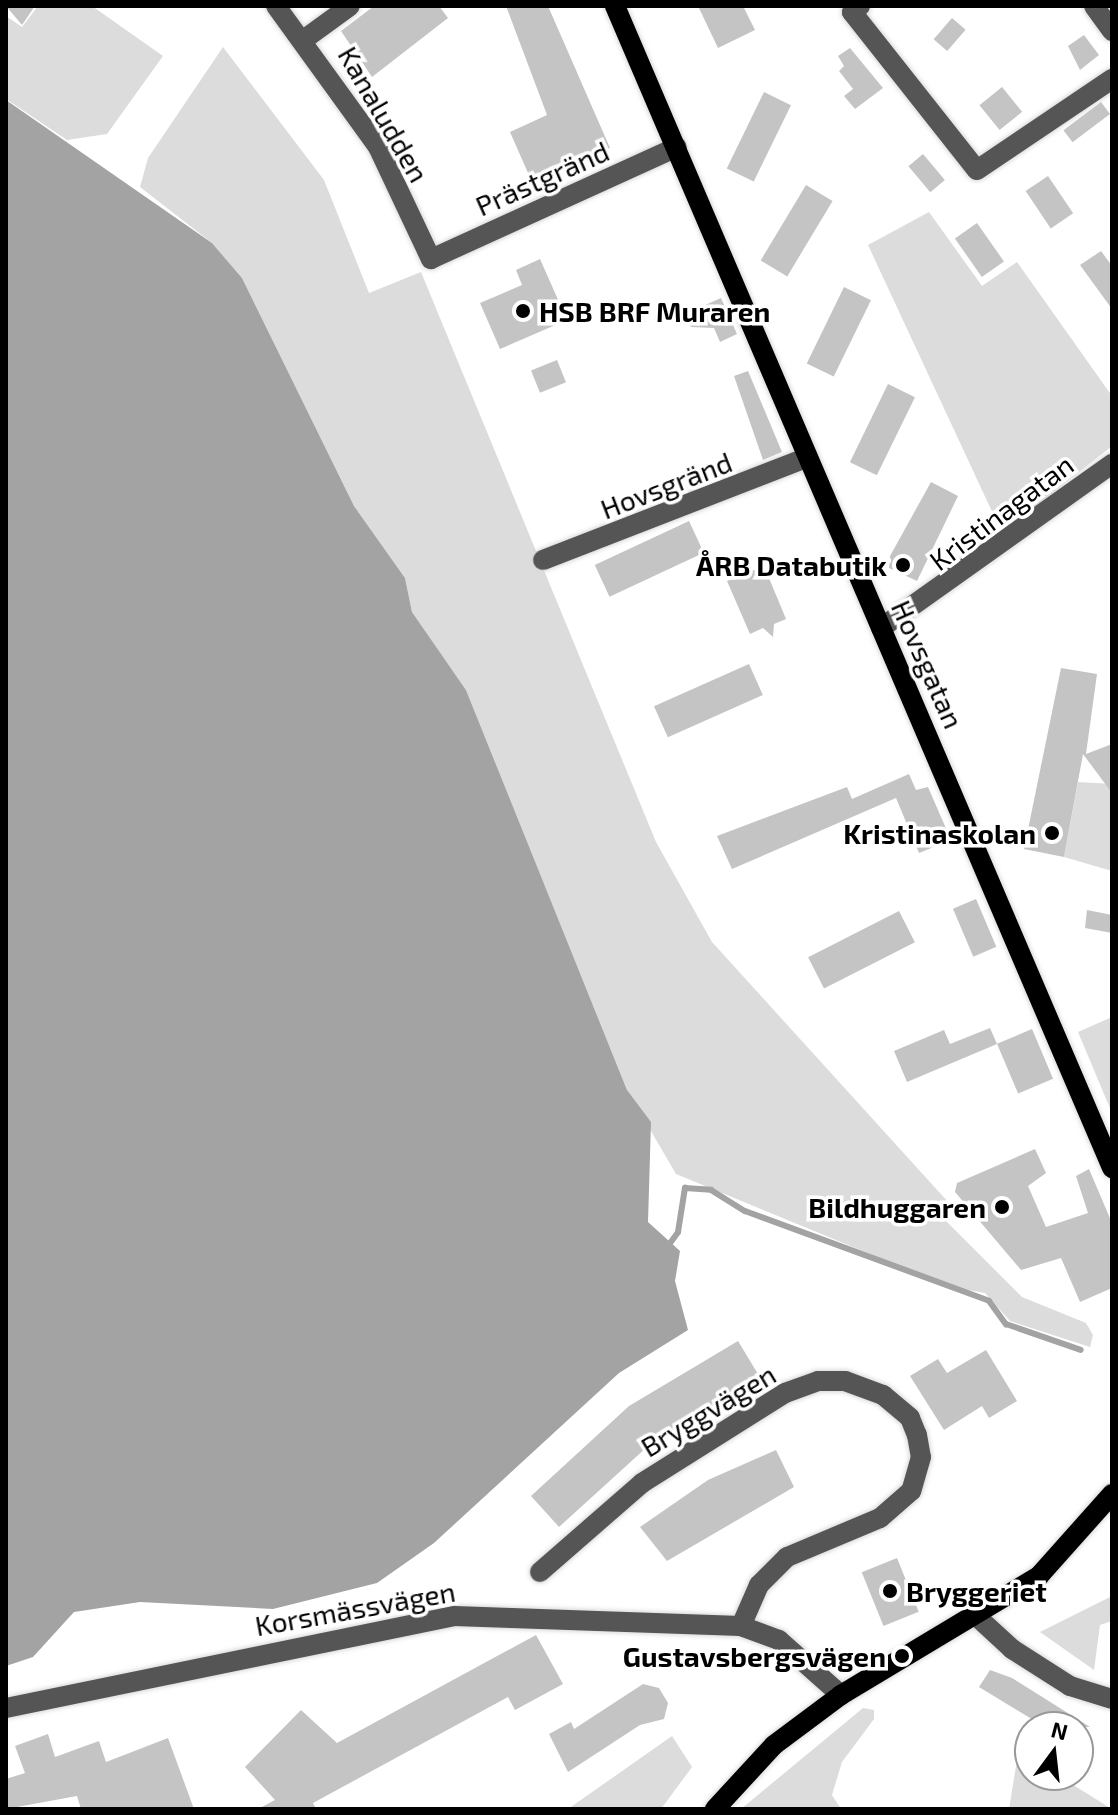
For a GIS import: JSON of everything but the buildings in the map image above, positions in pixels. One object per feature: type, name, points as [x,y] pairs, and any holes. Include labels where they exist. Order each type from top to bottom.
[{"type":"main road","name":"Hovsgatan","points":[[615,6],[1112,1168]]},
{"type":"main road","points":[[715,1809],[774,1745],[841,1695],[1039,1576],[1112,1494]]},
{"type":"street","name":"Kanaludden","points":[[276,6],[306,38],[378,147],[431,259]]},
{"type":"street","points":[[306,38],[350,6]]},
{"type":"street","points":[[1094,6],[1112,31]]},
{"type":"street","points":[[856,9],[977,170],[1112,79]]},
{"type":"street","name":"Prästgränd","points":[[431,259],[677,147]]},
{"type":"street","name":"Hovsgränd","points":[[543,560],[808,457]]},
{"type":"street","name":"Kristinagatan","points":[[881,628],[1112,464]]},
{"type":"street","name":"Bryggvägen","points":[[540,1572],[642,1483],[785,1393],[845,1381],[883,1395],[910,1418],[917,1435],[921,1457],[911,1491],[880,1518],[787,1557],[759,1585],[741,1626]]},
{"type":"street","points":[[974,1614],[1059,1678],[1112,1699]]},
{"type":"street","name":"Korsmässvägen","points":[[6,1708],[425,1618],[741,1626],[779,1640],[841,1695]]},
{"type":"shaded area","points":[[38,6],[92,6],[163,56],[107,134],[67,140],[6,99],[6,16],[22,27]]},
{"type":"shaded area","points":[[223,47],[324,180],[369,293],[421,272],[656,842],[712,942],[949,1203],[945,1220],[1022,1297],[1086,1323],[1093,1335],[1090,1347],[1010,1321],[985,1293],[950,1287],[676,1174],[627,1090],[466,690],[412,612],[405,578],[354,506],[242,278],[212,243],[140,187],[148,158]]},
{"type":"shaded area","points":[[6,100],[212,243],[242,278],[354,506],[405,578],[412,612],[466,690],[627,1090],[651,1122],[648,1222],[680,1251],[675,1281],[688,1330],[619,1373],[434,1543],[377,1583],[273,1609],[140,1602],[74,1612],[33,1657],[6,1666]]},
{"type":"shaded area","points":[[929,212],[982,286],[1017,262],[1112,396],[1112,446],[1002,533],[868,245]]},
{"type":"shaded area","points":[[1078,782],[1112,784],[1112,871],[1064,857]]},
{"type":"shaded area","points":[[1112,1017],[1112,1113],[1078,1032]]},
{"type":"shaded area","points":[[1112,1596],[1112,1621],[1100,1625],[1094,1670],[1040,1632]]},
{"type":"shaded area","points":[[863,1708],[874,1710],[874,1719],[842,1762],[832,1795],[841,1809],[741,1809]]},
{"type":"shaded area","points":[[672,1736],[692,1767],[661,1809],[568,1809]]},
{"type":"shaded area","points":[[1014,1778],[1014,1791],[1083,1791],[1112,1809],[1009,1809]]},
{"type":"waterway","points":[[668,1246],[678,1232],[685,1188],[711,1190],[745,1211],[989,1301],[1006,1324],[1081,1350]]},
{"type":"place","name":"HSB BRF Muraren","points":[[523,311]]},
{"type":"place","name":"ÅRB Databutik","points":[[903,565]]},
{"type":"place","name":"Kristinaskolan","points":[[1052,833]]},
{"type":"place","name":"Bildhuggaren","points":[[1002,1207]]},
{"type":"place","name":"Bryggeriet","points":[[890,1591]]},
{"type":"place","name":"Gustavsbergsvägen","points":[[902,1656]]}]
